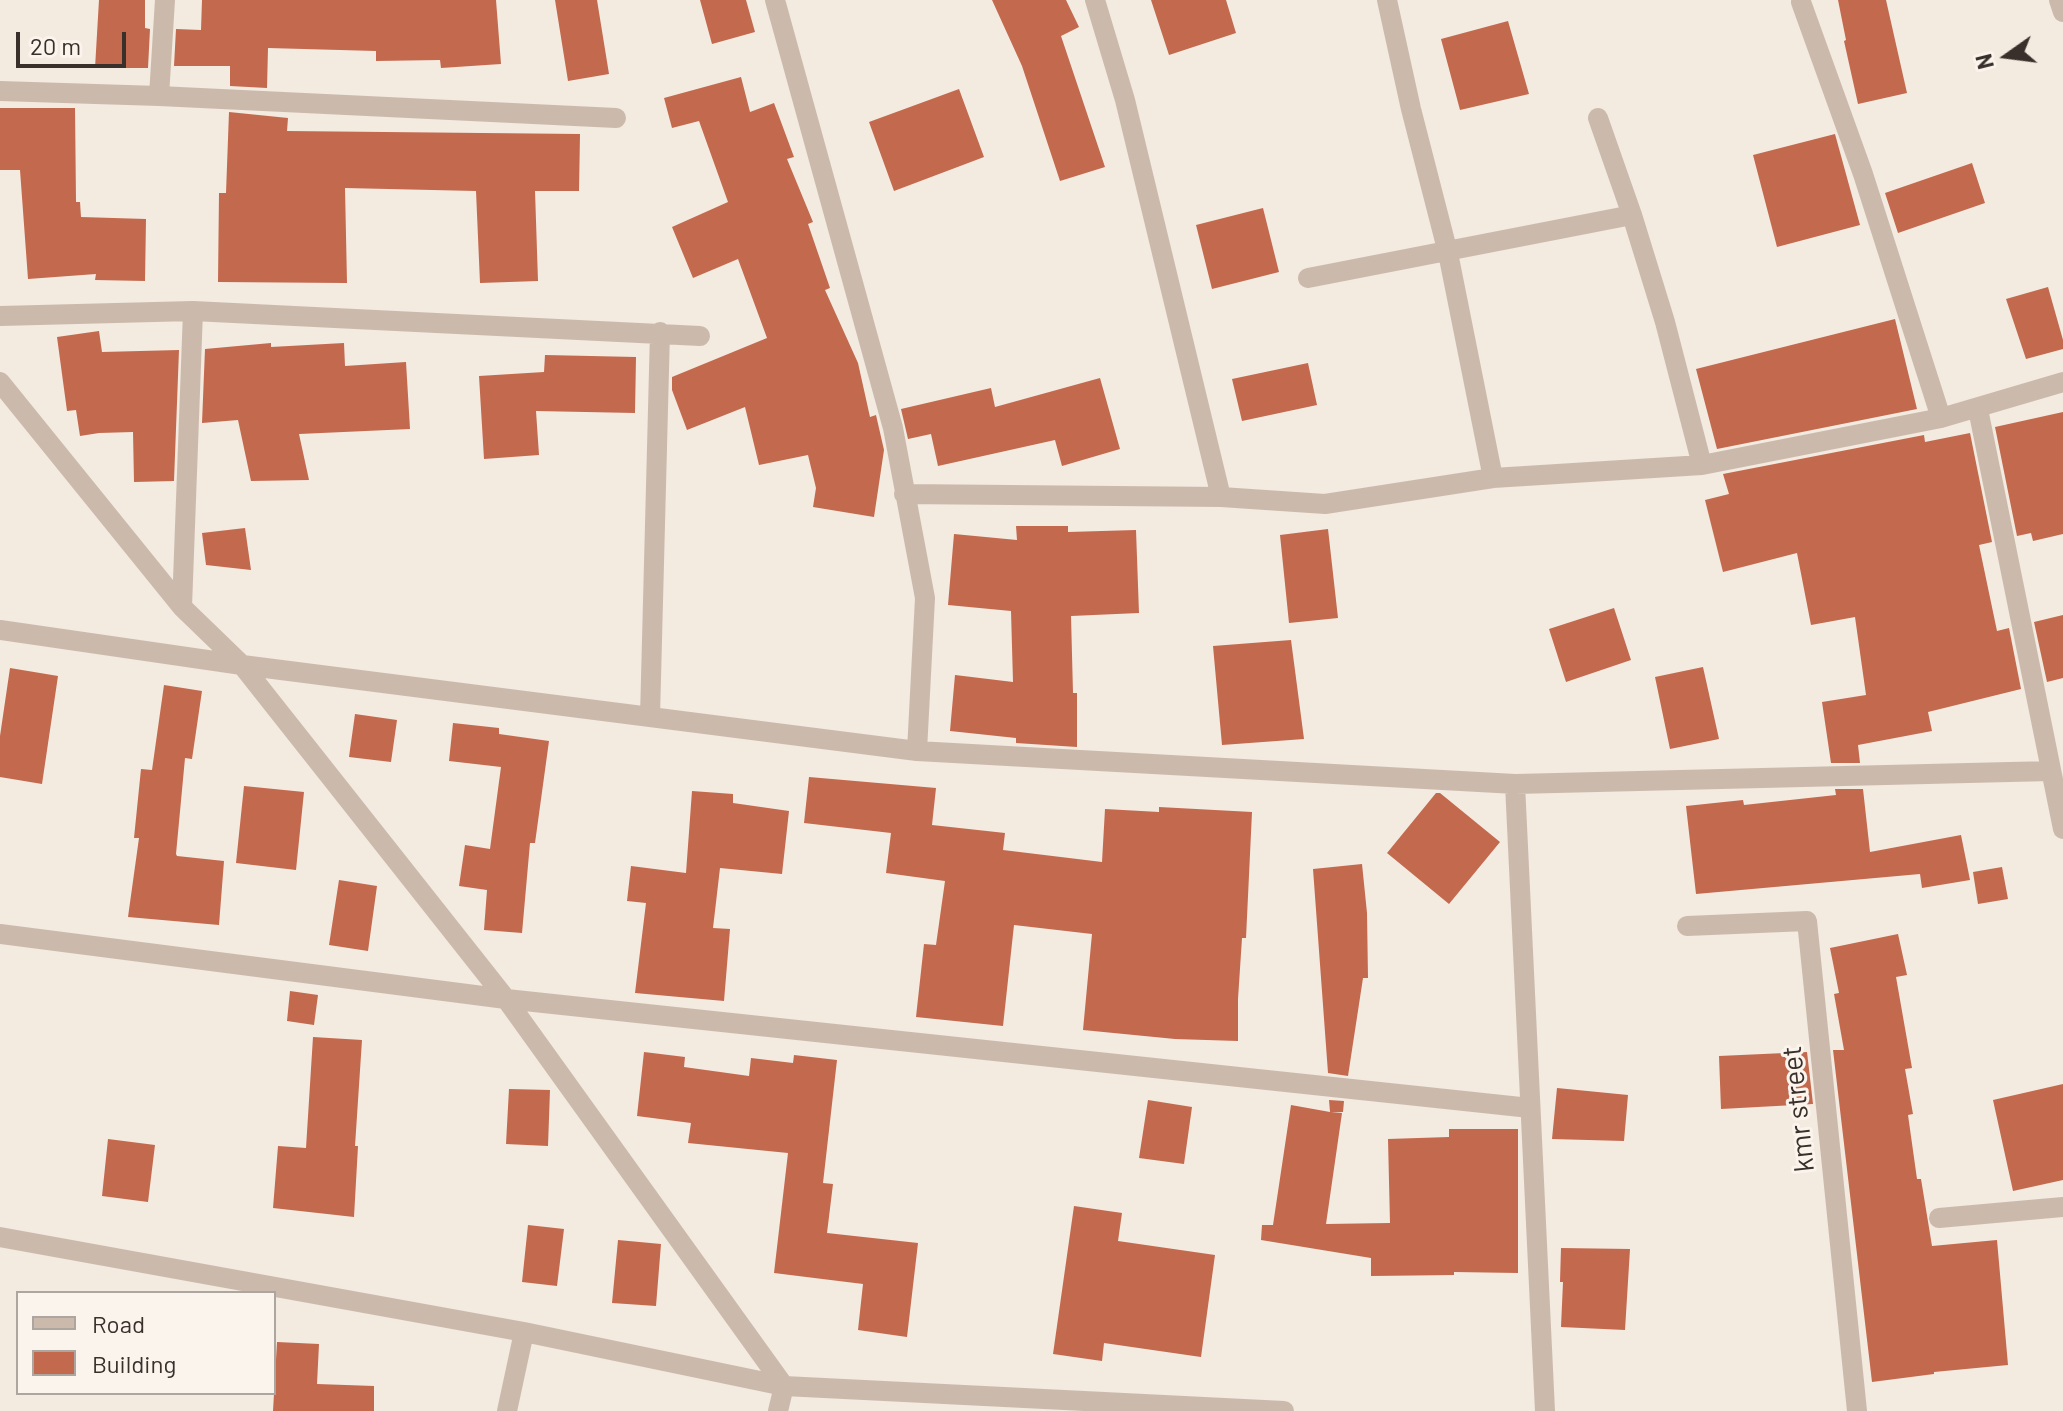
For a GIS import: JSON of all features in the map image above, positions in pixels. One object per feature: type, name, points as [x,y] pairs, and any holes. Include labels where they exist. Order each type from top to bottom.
[{"type":"street","points":[[159,96],[165,0]]},
{"type":"street","points":[[775,0],[893,428],[925,598],[917,751]]},
{"type":"street","points":[[1095,0],[1125,100],[1221,497]]},
{"type":"street","points":[[1387,0],[1448,253],[1493,478]]},
{"type":"street","points":[[2059,0],[2063,12]]},
{"type":"street","points":[[1801,2],[1863,174],[1941,418]]},
{"type":"street","points":[[0,91],[616,118]]},
{"type":"street","points":[[1598,118],[1665,322],[1702,465]]},
{"type":"street","points":[[1308,278],[1632,215]]},
{"type":"street","points":[[182,607],[193,311]]},
{"type":"street","points":[[0,316],[193,311],[700,336]]},
{"type":"street","points":[[650,717],[660,332]]},
{"type":"street","points":[[0,382],[182,607],[242,665],[506,999],[784,1386],[778,1411]]},
{"type":"street","points":[[904,494],[1221,497],[1325,504],[1493,478],[1702,465],[1941,418],[2063,382]]},
{"type":"street","points":[[1978,409],[2063,829]]},
{"type":"street","points":[[0,630],[242,665],[917,751],[1515,784],[2051,771]]},
{"type":"street","points":[[1515,784],[1545,1411]]},
{"type":"street","name":"kmr street","points":[[1687,926],[1807,921],[1857,1411]]},
{"type":"street","points":[[0,934],[506,999],[1530,1108]]},
{"type":"street","points":[[1939,1218],[2063,1207]]},
{"type":"street","points":[[0,1237],[524,1332],[784,1386],[1124,1407],[1284,1411]]},
{"type":"street","points":[[507,1411],[524,1332]]},
{"type":"building","points":[[99,0],[145,0],[145,28],[150,29],[148,68],[95,68]]},
{"type":"building","points":[[202,0],[496,0],[501,64],[441,68],[440,60],[376,61],[376,51],[268,48],[267,88],[230,86],[230,66],[174,66],[176,29],[201,30]]},
{"type":"building","points":[[555,0],[597,0],[609,74],[568,81]]},
{"type":"building","points":[[700,0],[746,0],[755,32],[712,44]]},
{"type":"building","points":[[992,0],[1066,0],[1079,27],[1061,36],[1105,167],[1060,181],[1022,66]]},
{"type":"building","points":[[1151,0],[1226,0],[1236,33],[1169,55]]},
{"type":"building","points":[[1838,0],[1886,0],[1907,93],[1858,104]]},
{"type":"building","points":[[1508,21],[1529,94],[1460,110],[1441,39]]},
{"type":"building","points":[[741,77],[750,112],[774,103],[794,157],[787,159],[813,222],[808,224],[830,288],[825,290],[858,363],[870,417],[876,415],[884,450],[874,517],[813,507],[816,488],[808,455],[759,465],[745,407],[687,430],[672,390],[672,377],[767,338],[738,259],[693,278],[672,227],[728,202],[699,121],[672,128],[664,98]]},
{"type":"building","points":[[959,89],[984,157],[894,191],[869,122]]},
{"type":"building","points":[[0,108],[75,108],[76,202],[80,202],[81,217],[146,219],[145,281],[95,280],[96,274],[28,279],[20,170],[0,170]]},
{"type":"building","points":[[229,112],[288,118],[287,131],[580,134],[579,191],[535,191],[538,281],[480,283],[476,191],[345,188],[347,283],[218,282],[219,193],[226,193]]},
{"type":"building","points":[[1835,134],[1860,225],[1777,247],[1753,155]]},
{"type":"building","points":[[1972,163],[1985,203],[1898,233],[1885,193]]},
{"type":"building","points":[[1263,208],[1279,272],[1212,289],[1196,225]]},
{"type":"building","points":[[2048,287],[2063,349],[2026,359],[2006,299]]},
{"type":"building","points":[[1895,319],[1917,409],[1717,449],[1696,369]]},
{"type":"building","points":[[99,331],[102,352],[179,350],[174,481],[134,482],[133,432],[80,436],[76,410],[67,411],[57,337]]},
{"type":"building","points":[[271,343],[271,347],[344,343],[345,366],[406,362],[410,429],[299,434],[309,480],[251,481],[238,420],[202,423],[205,349]]},
{"type":"building","points":[[545,355],[636,357],[635,413],[536,411],[539,455],[484,459],[479,376],[544,372]]},
{"type":"building","points":[[1308,363],[1317,405],[1242,421],[1232,379]]},
{"type":"building","points":[[1100,378],[1120,449],[1062,466],[1055,440],[938,466],[931,434],[908,439],[901,409],[991,388],[995,407]]},
{"type":"building","points":[[2063,412],[2063,534],[2033,541],[2031,533],[2017,536],[1995,427]]},
{"type":"building","points":[[1970,433],[1992,542],[1979,545],[1997,631],[2009,628],[2021,689],[1928,712],[1932,731],[1858,745],[1860,763],[1831,763],[1822,702],[1866,695],[1855,617],[1811,625],[1797,553],[1723,572],[1705,500],[1729,494],[1723,474],[1924,435],[1925,442]]},
{"type":"building","points":[[1016,526],[1068,526],[1068,532],[1136,530],[1139,613],[1071,616],[1073,693],[1077,693],[1077,747],[1016,743],[1016,738],[950,731],[955,675],[1013,682],[1011,611],[948,605],[954,534],[1017,540]]},
{"type":"building","points":[[245,528],[251,570],[206,565],[202,533]]},
{"type":"building","points":[[1328,529],[1338,618],[1289,623],[1280,535]]},
{"type":"building","points":[[1614,608],[1631,660],[1566,682],[1549,629]]},
{"type":"building","points":[[2063,615],[2063,678],[2047,682],[2034,622]]},
{"type":"building","points":[[1291,640],[1304,739],[1222,745],[1213,646]]},
{"type":"building","points":[[1703,667],[1719,739],[1670,749],[1655,677]]},
{"type":"building","points":[[10,668],[58,676],[42,784],[0,777],[0,736]]},
{"type":"building","points":[[164,685],[202,691],[192,759],[185,758],[176,854],[224,861],[219,925],[128,917],[139,838],[134,838],[141,769],[152,770]]},
{"type":"building","points":[[355,714],[397,720],[391,762],[349,757]]},
{"type":"building","points":[[453,723],[499,728],[499,734],[549,741],[535,843],[530,843],[522,933],[484,930],[487,890],[459,886],[465,845],[490,849],[501,767],[449,761]]},
{"type":"building","points":[[809,777],[936,788],[932,825],[1005,833],[1003,850],[1102,862],[1105,809],[1159,812],[1159,807],[1252,812],[1246,938],[1242,938],[1238,999],[1238,1041],[1175,1039],[1083,1030],[1092,934],[1014,925],[1003,1026],[916,1017],[924,944],[936,945],[945,881],[886,873],[891,833],[804,823]]},
{"type":"building","points":[[244,786],[304,792],[296,870],[236,863]]},
{"type":"building","points":[[1835,789],[1863,789],[1870,852],[1961,835],[1970,880],[1922,888],[1920,874],[1696,894],[1686,806],[1743,800],[1744,805],[1836,795]]},
{"type":"building","points":[[692,791],[733,794],[733,803],[789,811],[782,874],[720,868],[713,928],[730,929],[724,1001],[635,993],[646,903],[627,901],[631,866],[686,873]]},
{"type":"building","points":[[1436,793],[1440,793],[1500,842],[1449,904],[1387,853]]},
{"type":"building","points":[[1362,864],[1367,913],[1368,978],[1363,978],[1348,1076],[1328,1073],[1313,869]]},
{"type":"building","points":[[2002,867],[2008,899],[1978,904],[1973,872]]},
{"type":"building","points":[[339,880],[377,886],[368,951],[329,945]]},
{"type":"building","points":[[1898,934],[1907,975],[1896,977],[1912,1068],[1905,1069],[1913,1114],[1908,1115],[1917,1179],[1921,1179],[1932,1246],[1997,1240],[2008,1365],[1872,1382],[1833,1050],[1844,1050],[1834,994],[1839,993],[1830,948]]},
{"type":"building","points":[[290,991],[318,995],[314,1025],[287,1021]]},
{"type":"building","points":[[313,1037],[362,1040],[354,1217],[273,1208],[278,1146],[306,1148]]},
{"type":"building","points":[[644,1052],[685,1057],[684,1067],[749,1076],[751,1058],[793,1063],[794,1055],[837,1060],[823,1183],[833,1184],[827,1233],[918,1243],[907,1337],[858,1330],[863,1284],[774,1273],[788,1153],[688,1143],[691,1123],[637,1116]]},
{"type":"building","points":[[1807,1052],[1813,1104],[1721,1109],[1719,1056]]},
{"type":"building","points":[[2063,1084],[2063,1180],[2013,1191],[1993,1100]]},
{"type":"building","points":[[1557,1088],[1628,1095],[1624,1141],[1552,1139]]},
{"type":"building","points":[[509,1089],[550,1090],[548,1146],[506,1144]]},
{"type":"building","points":[[1148,1100],[1192,1107],[1184,1164],[1139,1158]]},
{"type":"building","points":[[1329,1100],[1344,1101],[1343,1112],[1331,1112],[1342,1113],[1326,1224],[1390,1223],[1388,1139],[1449,1137],[1449,1129],[1518,1129],[1518,1273],[1371,1276],[1371,1258],[1261,1240],[1262,1225],[1273,1225],[1291,1105],[1330,1112]]},
{"type":"building","points":[[108,1139],[155,1145],[148,1202],[102,1196]]},
{"type":"building","points":[[1074,1206],[1122,1213],[1118,1241],[1215,1255],[1201,1357],[1104,1343],[1102,1361],[1053,1354]]},
{"type":"building","points":[[528,1225],[564,1229],[557,1286],[522,1282]]},
{"type":"building","points":[[618,1240],[661,1244],[656,1306],[612,1303]]},
{"type":"building","points":[[1561,1248],[1630,1249],[1625,1330],[1561,1327]]},
{"type":"building","points":[[277,1342],[319,1344],[317,1384],[374,1386],[374,1411],[273,1411]]}]
